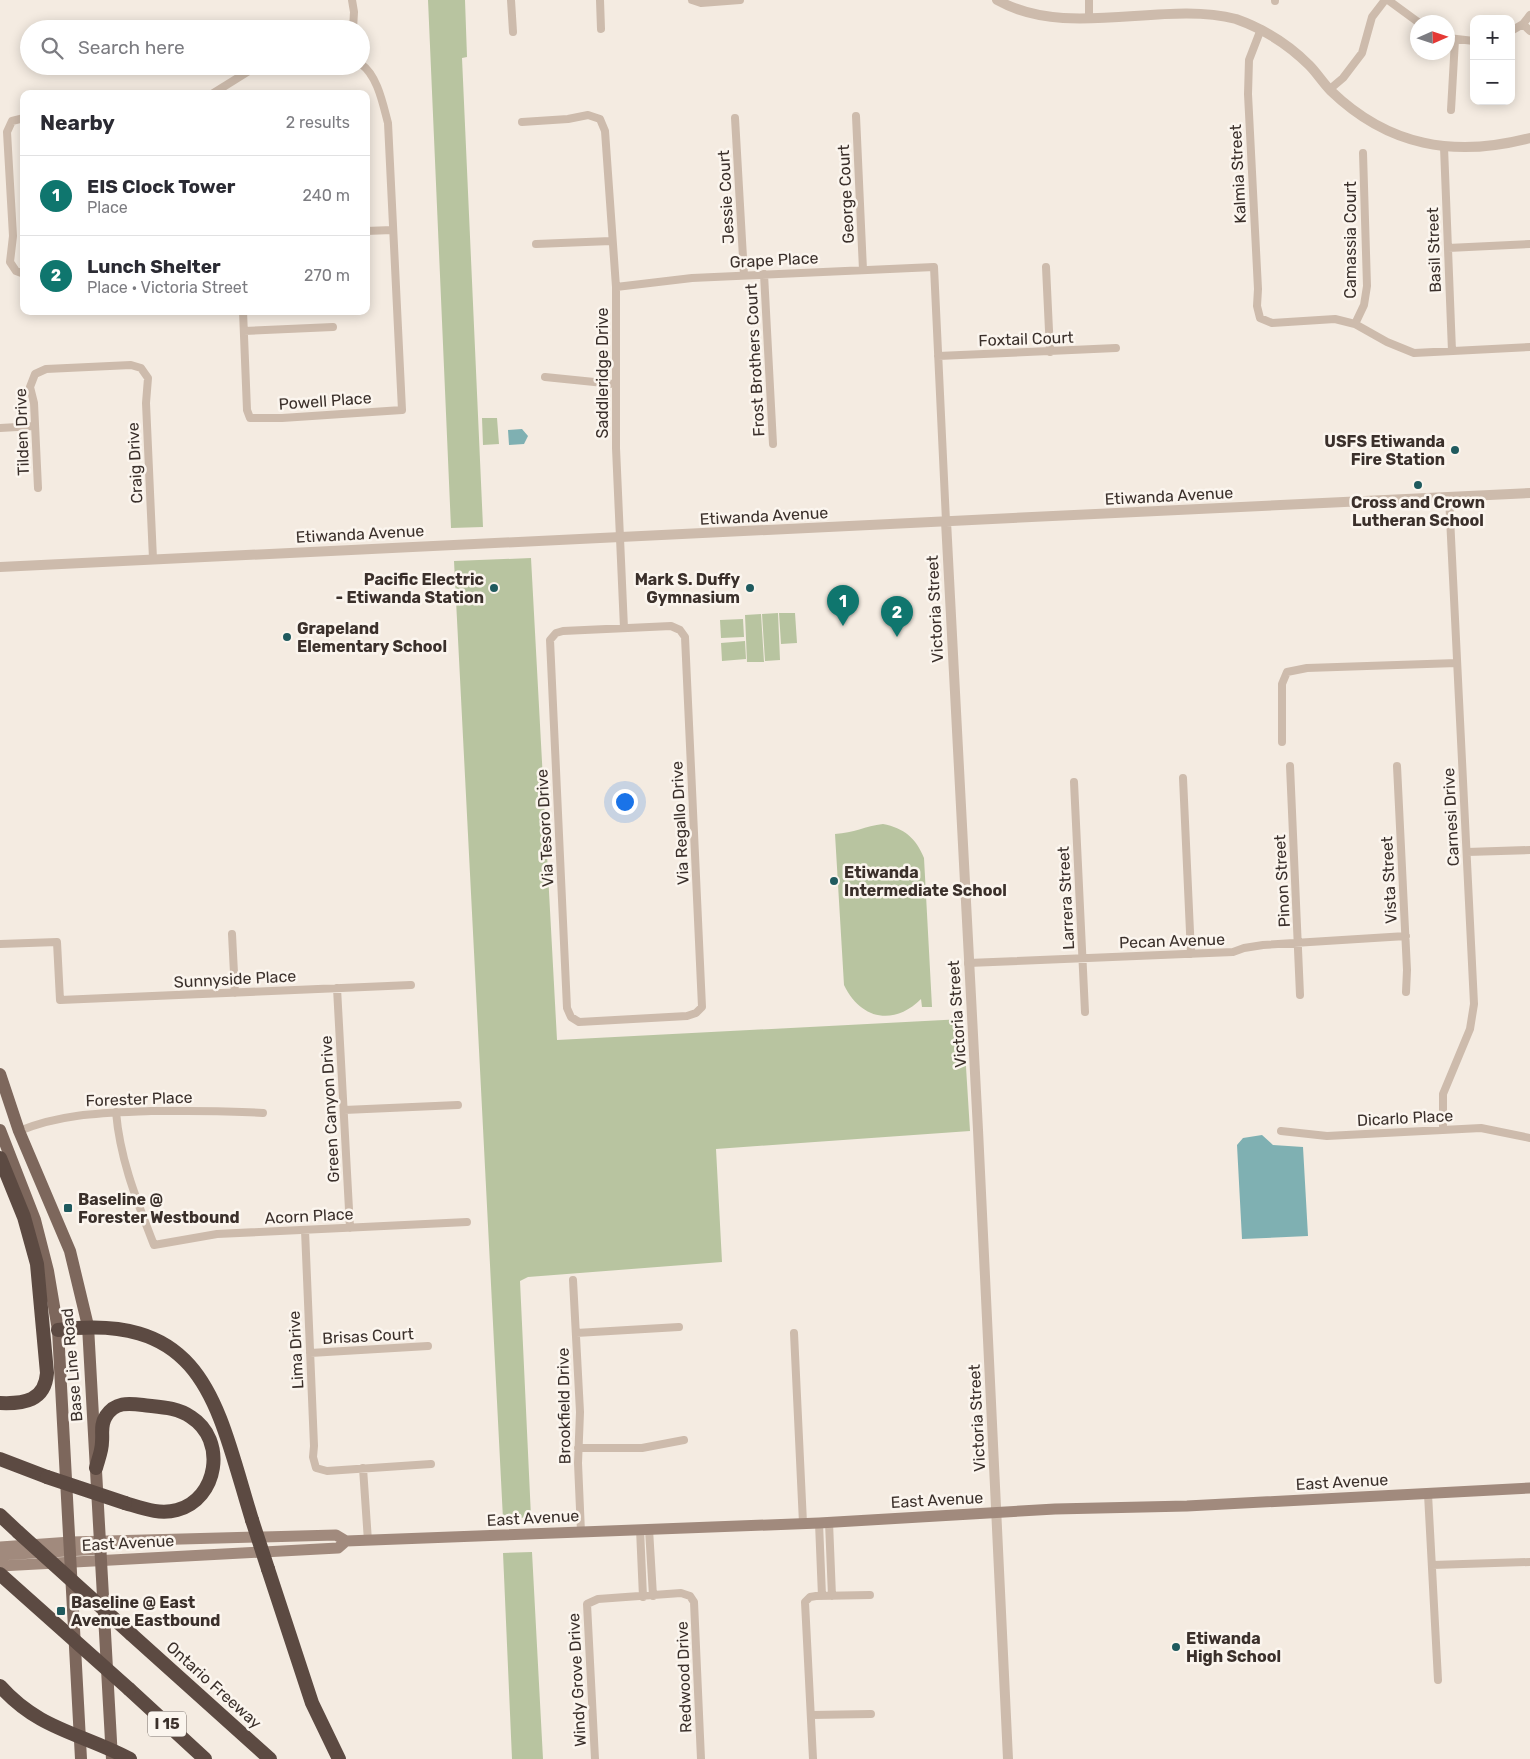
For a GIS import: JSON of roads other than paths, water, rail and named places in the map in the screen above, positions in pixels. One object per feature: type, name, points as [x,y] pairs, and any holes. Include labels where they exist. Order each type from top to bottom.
[{"type":"highway","points":[[0,1158],[22,1211],[36,1264],[47,1373],[44,1389],[34,1400],[0,1403]]},
{"type":"highway","points":[[58,1330],[88,1326],[116,1328],[152,1336],[177,1352],[190,1364],[213,1399],[312,1703],[339,1759]]},
{"type":"highway","points":[[0,1459],[125,1503],[154,1511],[166,1512],[187,1506],[201,1496],[210,1481],[213,1468],[213,1452],[209,1437],[196,1420],[183,1412],[164,1407],[131,1403],[117,1406],[104,1420],[102,1443],[96,1468]]},
{"type":"highway","name":"Ontario Freeway","points":[[0,1515],[270,1759]]},
{"type":"highway","name":"I 15","points":[[0,1574],[205,1759]]},
{"type":"highway","points":[[0,1686],[14,1700],[42,1722],[68,1734],[80,1736],[112,1754],[130,1759]]},
{"type":"main road","name":"Base Line Road","points":[[0,1074],[19,1131],[70,1251],[88,1326],[112,1754]]},
{"type":"main road","name":"Base Line Road","points":[[0,1130],[35,1220],[50,1279],[58,1330],[81,1759]]},
{"type":"main road","name":"East Avenue","points":[[0,1566],[71,1552],[336,1535],[346,1541],[368,1541],[803,1523],[1530,1488]]},
{"type":"main road","name":"East Avenue","points":[[0,1547],[71,1552],[100,1550],[338,1548],[346,1541]]},
{"type":"main road","points":[[0,1555],[71,1552]]},
{"type":"street","points":[[352,0],[354,20]]},
{"type":"street","points":[[511,0],[513,32]]},
{"type":"street","points":[[600,0],[601,29]]},
{"type":"street","points":[[692,0],[701,3],[740,0]]},
{"type":"street","points":[[997,0],[1023,10],[1049,16],[1182,11],[1234,18],[1261,29],[1285,43],[1353,111],[1386,131],[1416,142],[1444,147],[1484,147],[1530,138]]},
{"type":"street","points":[[1089,0],[1089,15]]},
{"type":"street","points":[[1330,89],[1343,78],[1362,53],[1372,17],[1387,0],[1410,16]]},
{"type":"street","points":[[1515,29],[1523,24],[1530,15]]},
{"type":"street","points":[[1523,24],[1530,31]]},
{"type":"street","name":"Kalmia Street","points":[[1261,29],[1249,60],[1248,94],[1258,289],[1257,306],[1260,318],[1272,323],[1335,319],[1355,324]]},
{"type":"street","points":[[1455,39],[1470,41]]},
{"type":"street","points":[[1451,60],[1451,110]]},
{"type":"street","points":[[370,74],[381,97],[388,123],[392,230],[370,231]]},
{"type":"street","points":[[218,90],[243,75]]},
{"type":"street","name":"Saddleridge Drive","points":[[522,122],[568,119],[588,115],[600,119],[605,131],[612,213],[611,241],[616,287],[617,334],[614,384],[624,628]]},
{"type":"street","name":"George Court","points":[[856,116],[863,270]]},
{"type":"street","name":"Jessie Court","points":[[735,118],[744,275]]},
{"type":"street","points":[[20,119],[12,121],[7,132],[13,236],[10,262],[20,273]]},
{"type":"street","name":"Basil Street","points":[[1444,147],[1452,351]]},
{"type":"street","name":"Camassia Court","points":[[1355,324],[1364,305],[1367,286],[1363,153]]},
{"type":"street","points":[[0,175],[10,174]]},
{"type":"street","name":"Powell Place","points":[[244,331],[247,410],[250,418],[282,418],[402,410],[392,230]]},
{"type":"street","points":[[536,244],[611,241]]},
{"type":"street","points":[[1448,248],[1530,244]]},
{"type":"street","name":"Grape Place","points":[[616,287],[676,279],[934,267]]},
{"type":"street","name":"Victoria Street","points":[[934,267],[1008,1759]]},
{"type":"street","points":[[1046,267],[1050,352]]},
{"type":"street","name":"Frost Brothers Court","points":[[764,274],[773,444]]},
{"type":"street","points":[[243,315],[244,331],[333,328]]},
{"type":"street","points":[[1355,324],[1387,342],[1414,353],[1530,347]]},
{"type":"street","name":"Foxtail Court","points":[[938,356],[1116,348]]},
{"type":"street","name":"Tilden Drive","points":[[38,488],[35,426],[30,387],[35,374],[46,369],[131,365],[141,368]]},
{"type":"street","name":"Craig Drive","points":[[141,368],[148,378],[146,403],[153,559]]},
{"type":"street","points":[[545,377],[614,384]]},
{"type":"street","points":[[0,428],[35,426]]},
{"type":"street","name":"Etiwanda Avenue","points":[[0,567],[1530,493]]},
{"type":"street","name":"Carnesi Drive","points":[[1443,1130],[1443,1094],[1470,1029],[1474,1004],[1449,497]]},
{"type":"street","name":"Via Regallo Drive","points":[[571,1017],[579,1022],[687,1016],[696,1013],[702,1007],[685,637],[680,630],[671,626],[624,628]]},
{"type":"street","name":"Via Tesoro Drive","points":[[571,1017],[567,1008],[551,637],[563,631],[624,628]]},
{"type":"street","points":[[1282,742],[1282,684],[1287,672],[1307,668],[1457,662]]},
{"type":"street","name":"Pinon Street","points":[[1290,766],[1300,995]]},
{"type":"street","name":"Vista Street","points":[[1397,766],[1406,936],[1406,992]]},
{"type":"street","points":[[1182,778],[1191,954]]},
{"type":"street","name":"Larrera Street","points":[[1074,782],[1085,1012]]},
{"type":"street","points":[[1467,852],[1530,850]]},
{"type":"street","points":[[232,934],[236,993]]},
{"type":"street","name":"Pecan Avenue","points":[[968,963],[1233,952],[1244,948],[1298,942],[1406,936]]},
{"type":"street","name":"Sunnyside Place","points":[[0,944],[57,942],[60,1000],[411,985]]},
{"type":"street","name":"Green Canyon Drive","points":[[337,988],[350,1228]]},
{"type":"street","points":[[344,1110],[458,1105]]},
{"type":"street","name":"Forester Place","points":[[19,1131],[42,1121],[60,1117],[116,1112],[217,1110],[263,1113]]},
{"type":"street","name":"Acorn Place","points":[[116,1112],[118,1140],[123,1161],[154,1245],[216,1234],[467,1222]]},
{"type":"street","name":"Dicarlo Place","points":[[1281,1131],[1327,1136],[1481,1128],[1530,1138]]},
{"type":"street","name":"Lima Drive","points":[[305,1230],[313,1457],[316,1468],[327,1472],[363,1468]]},
{"type":"street","name":"Brookfield Drive","points":[[573,1280],[580,1412],[578,1448],[582,1532]]},
{"type":"street","points":[[576,1333],[679,1328]]},
{"type":"street","points":[[794,1333],[803,1523]]},
{"type":"street","name":"Brisas Court","points":[[310,1353],[428,1346]]},
{"type":"street","points":[[578,1448],[642,1448],[684,1440]]},
{"type":"street","points":[[368,1541],[363,1468],[431,1464]]},
{"type":"street","points":[[1428,1494],[1438,1680]]},
{"type":"street","points":[[822,1596],[824,1522]]},
{"type":"street","points":[[824,1522],[832,1596]]},
{"type":"street","points":[[644,1529],[653,1596],[643,1597],[644,1529]]},
{"type":"street","points":[[1432,1565],[1530,1562]]},
{"type":"street","name":"Redwood Drive","points":[[653,1596],[681,1593],[690,1596],[694,1602],[701,1759]]},
{"type":"street","points":[[813,1759],[805,1602],[810,1596],[870,1595]]},
{"type":"street","name":"Windy Grove Drive","points":[[595,1759],[586,1604],[590,1600],[643,1597]]},
{"type":"street","points":[[811,1715],[871,1714]]},
{"type":"water","points":[[522,429],[528,436],[524,444],[509,445],[508,430]]},
{"type":"water","points":[[1262,1135],[1273,1145],[1303,1147],[1308,1236],[1242,1239],[1237,1145],[1243,1138]]},
{"type":"place","name":"USFS Etiwanda Fire Station","points":[[1455,450]]},
{"type":"place","name":"Cross and Crown Lutheran School","points":[[1418,485]]},
{"type":"place","name":"Pacific Electric - Etiwanda Station","points":[[494,588]]},
{"type":"place","name":"Mark S. Duffy Gymnasium","points":[[750,588]]},
{"type":"place","name":"EIS Clock Tower","points":[[843,626]]},
{"type":"place","name":"Grapeland Elementary School","points":[[287,637]]},
{"type":"place","name":"Lunch Shelter","points":[[897,637]]},
{"type":"place","name":"Etiwanda Intermediate School","points":[[834,881]]},
{"type":"place","name":"Baseline @ Forester Westbound","points":[[68,1208]]},
{"type":"place","name":"Baseline @ East Avenue Eastbound","points":[[61,1611]]},
{"type":"place","name":"Etiwanda High School","points":[[1176,1647]]}]
